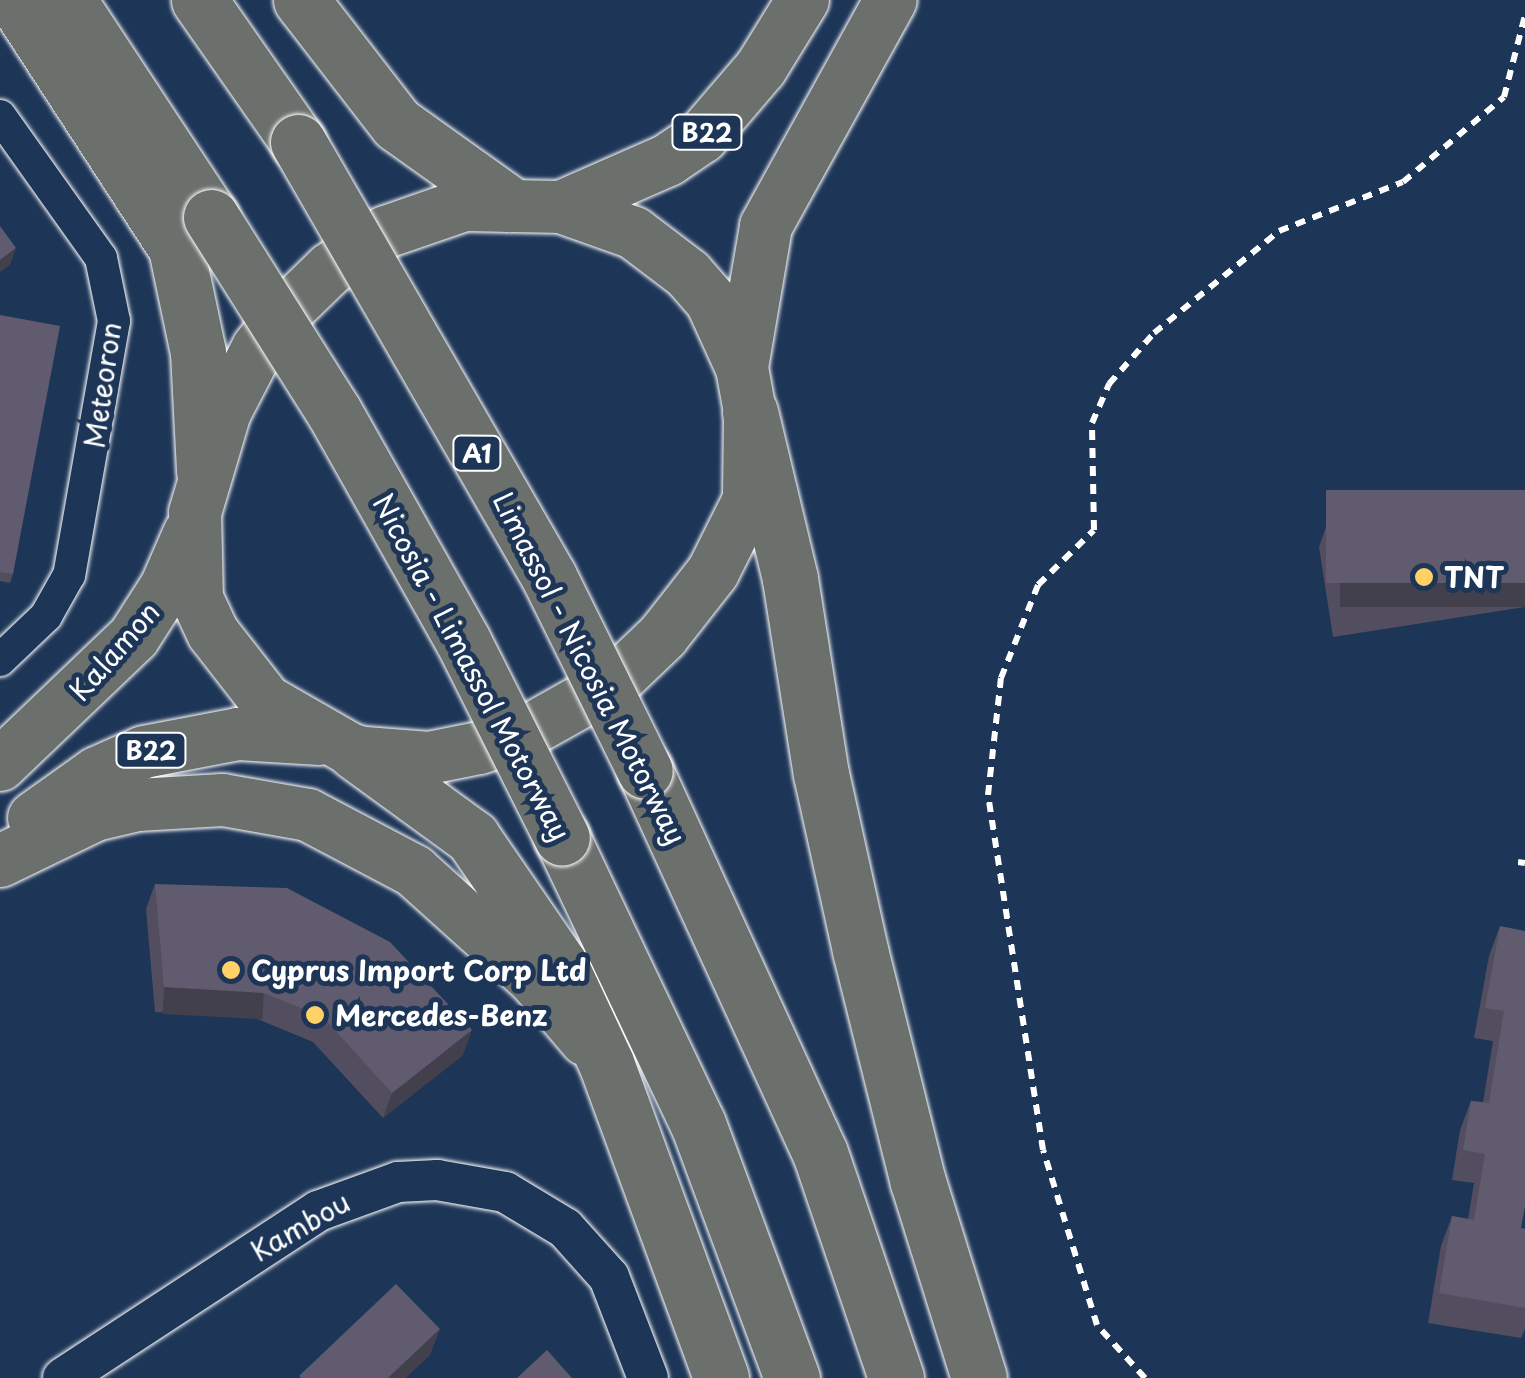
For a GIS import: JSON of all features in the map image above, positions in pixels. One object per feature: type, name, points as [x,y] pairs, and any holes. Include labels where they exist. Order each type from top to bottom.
[{"type":"highway","points":[[15,0],[176,248],[198,352],[200,493]]},
{"type":"highway","name":"Nicosia - Limassol Motorway","points":[[68,0],[344,428],[464,641],[698,1124],[792,1378]]},
{"type":"highway","name":"Limassol - Nicosia Motorway","points":[[199,0],[298,142],[549,576],[646,771],[820,1153],[896,1378]]},
{"type":"highway","points":[[301,0],[397,124],[535,205]]},
{"type":"highway","points":[[746,390],[790,579],[821,774],[860,950],[918,1182],[978,1378]]},
{"type":"highway","points":[[343,747],[472,837],[560,965],[606,1064],[721,1378]]},
{"type":"main road","name":"B22","points":[[343,747],[266,701],[213,633],[197,598],[200,493],[258,348],[330,269],[386,232],[435,212],[535,205],[668,160],[702,137],[761,68],[804,0]]},
{"type":"main road","name":"B22","points":[[0,848],[97,773],[144,752],[238,734],[430,758],[523,734],[614,683],[664,636],[713,572],[750,500],[746,390],[766,226],[891,0]]},
{"type":"main road","name":"B22","points":[[535,205],[634,233],[664,252],[712,302],[746,390]]},
{"type":"main road","name":"Kalamon","points":[[0,766],[134,637],[176,569],[200,493]]},
{"type":"main road","points":[[0,861],[95,815],[138,804],[223,800],[308,816],[414,871],[524,970],[606,1064]]},
{"type":"street","name":"Meteoron","points":[[0,116],[101,258],[114,321],[69,575],[46,616],[0,660]]},
{"type":"street","name":"Kambou","points":[[63,1378],[318,1211],[398,1182],[437,1180],[505,1192],[565,1228],[609,1277],[648,1378]]},
{"type":"path","points":[[1145,1378],[1096,1325],[1043,1150],[988,795],[1001,678],[1038,585],[1094,530],[1092,423],[1109,384],[1154,333],[1279,231],[1403,182],[1504,97],[1525,14]]},
{"type":"building","points":[[0,226],[16,248],[0,260]]},
{"type":"building","points":[[0,315],[60,326],[13,574],[0,572]]},
{"type":"building","points":[[1326,490],[1525,490],[1525,583],[1326,583]]},
{"type":"building","name":"Mercedes-Benz","points":[[155,884],[287,888],[390,942],[472,1030],[392,1093],[323,1017],[264,993],[164,987]]},
{"type":"building","points":[[1500,926],[1525,931],[1525,1206],[1521,1228],[1525,1229],[1525,1308],[1439,1293],[1452,1216],[1474,1220],[1485,1154],[1463,1150],[1471,1101],[1489,1103],[1504,1011],[1485,1008]]},
{"type":"building","points":[[396,1284],[440,1329],[388,1378],[299,1376]]},
{"type":"building","points":[[547,1350],[572,1378],[517,1378]]},
{"type":"place","name":"TNT","points":[[1424,577]]},
{"type":"place","name":"Cyprus Import Corp Ltd","points":[[231,970]]},
{"type":"place","name":"Mercedes-Benz","points":[[315,1015]]}]
